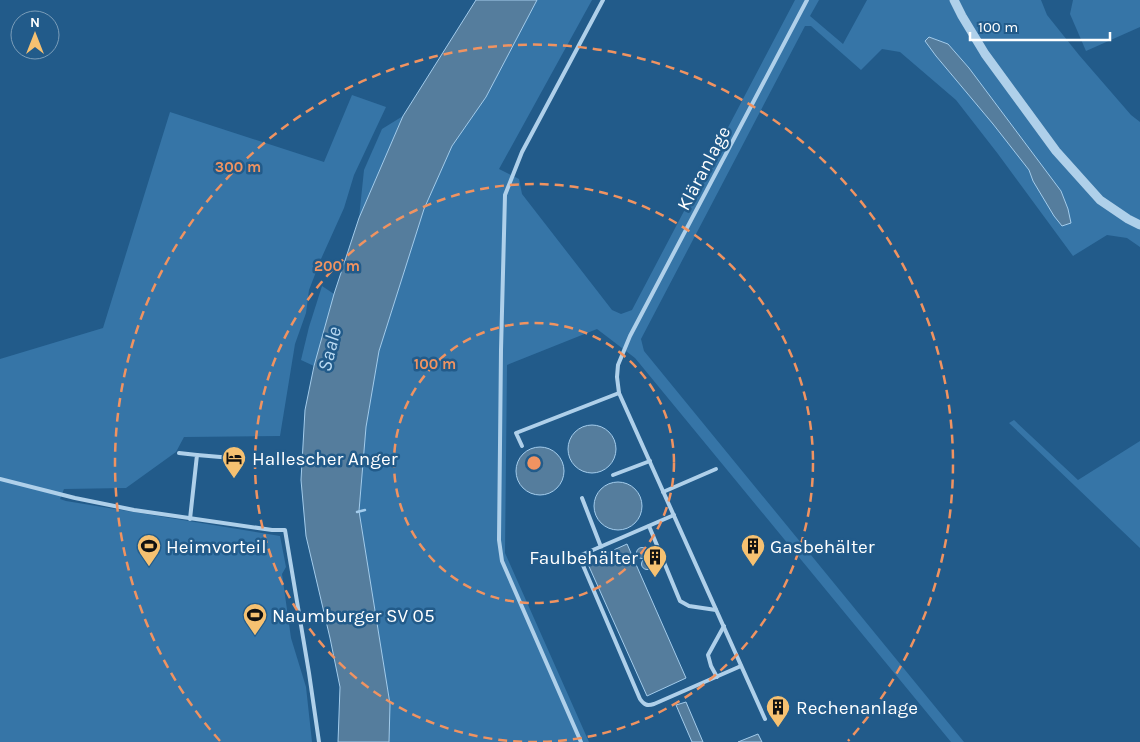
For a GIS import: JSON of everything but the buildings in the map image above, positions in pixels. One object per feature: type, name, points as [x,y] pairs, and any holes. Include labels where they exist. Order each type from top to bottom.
[{"type":"street","points":[[954,0],[985,54],[1056,151],[1100,200],[1140,225]]},
{"type":"lane","points":[[581,742],[502,561],[500,531],[501,350],[505,196],[522,152],[604,0]]},
{"type":"lane","name":"Kläranlage","points":[[619,393],[618,364],[624,349],[807,0]]},
{"type":"lane","points":[[522,446],[516,433],[619,393],[765,719]]},
{"type":"lane","points":[[179,453],[232,458]]},
{"type":"lane","points":[[190,519],[197,455]]},
{"type":"lane","points":[[613,476],[650,461]]},
{"type":"lane","points":[[663,492],[716,469]]},
{"type":"lane","points":[[0,479],[75,498],[134,510],[272,530],[285,530],[319,742]]},
{"type":"lane","points":[[582,498],[601,547]]},
{"type":"lane","points":[[674,515],[579,556],[640,699],[643,704],[654,704],[741,666]]},
{"type":"lane","points":[[649,526],[680,601],[689,606],[716,610]]},
{"type":"lane","points":[[717,676],[711,666],[708,655],[724,626]]},
{"type":"shaded area","points":[[537,0],[592,0],[499,169],[519,179],[522,194],[612,310],[621,314],[632,310],[795,0],[819,0],[810,16],[843,44],[867,0],[1041,0],[1047,15],[1079,55],[1131,115],[1140,122],[1140,247],[1127,238],[1107,235],[1073,256],[956,100],[900,52],[882,49],[861,70],[811,26],[805,26],[641,339],[644,351],[964,742],[951,742],[635,358],[597,329],[507,365],[505,553],[589,742],[389,742],[390,704],[359,511],[366,427],[379,351],[424,209],[452,146],[486,97]],"holes":[[[929,37],[948,44],[969,68],[1061,191],[1068,209],[1033,181],[1029,170],[925,41]]]},
{"type":"shaded area","points":[[1073,0],[1140,0],[1140,27],[1086,51],[1070,14]]},
{"type":"shaded area","points":[[352,95],[386,107],[354,175],[344,208],[309,290],[306,313],[295,344],[280,436],[184,437],[176,452],[126,488],[64,489],[60,499],[280,536],[286,567],[282,574],[291,638],[306,687],[312,742],[0,742],[0,359],[103,328],[170,112],[324,162]]},
{"type":"shaded area","points":[[403,116],[359,218],[364,170],[382,129]]},
{"type":"shaded area","points":[[322,286],[334,294],[314,366],[301,360]]},
{"type":"shaded area","points":[[1014,420],[1078,480],[1140,441],[1140,548],[1009,423]]},
{"type":"water","name":"Saale","points":[[476,0],[537,0],[486,97],[452,146],[424,209],[379,351],[366,427],[359,511],[390,704],[389,742],[338,742],[340,687],[306,536],[301,480],[305,410],[314,366],[334,294],[359,218],[403,116]]},
{"type":"water","points":[[929,37],[948,44],[969,68],[1061,191],[1071,223],[1062,226],[1054,216],[1033,181],[1029,170],[936,56],[925,41]]},
{"type":"water","points":[[587,425],[597,425],[609,432],[616,444],[616,454],[609,466],[597,473],[587,473],[579,469],[572,462],[568,454],[568,444],[572,436],[579,429]]},
{"type":"water","points":[[535,447],[545,447],[557,454],[564,466],[564,476],[557,488],[545,495],[535,495],[527,491],[520,484],[516,476],[516,466],[520,458],[527,451]]},
{"type":"water","points":[[613,482],[623,482],[635,489],[642,501],[642,511],[635,523],[623,530],[613,530],[605,526],[598,519],[594,511],[594,501],[598,493],[605,486]]},
{"type":"water","points":[[627,544],[686,678],[647,696],[587,562]]},
{"type":"water","points":[[642,547],[648,553],[642,559],[636,553]]},
{"type":"water","points":[[647,558],[653,564],[647,570],[641,564]]},
{"type":"water","points":[[686,702],[703,742],[692,742],[676,705]]},
{"type":"water","points":[[758,734],[762,742],[738,742]]},
{"type":"waterway","points":[[357,512],[365,510]]},
{"type":"place","name":"Hallescher Anger","points":[[234,479]]},
{"type":"place","name":"Heimvorteil","points":[[149,567]]},
{"type":"place","name":"Gasbehälter","points":[[753,567]]},
{"type":"place","name":"Faulbehälter","points":[[655,578]]},
{"type":"place","name":"Naumburger SV 05","points":[[255,636]]},
{"type":"place","name":"Rechenanlage","points":[[778,728]]}]
